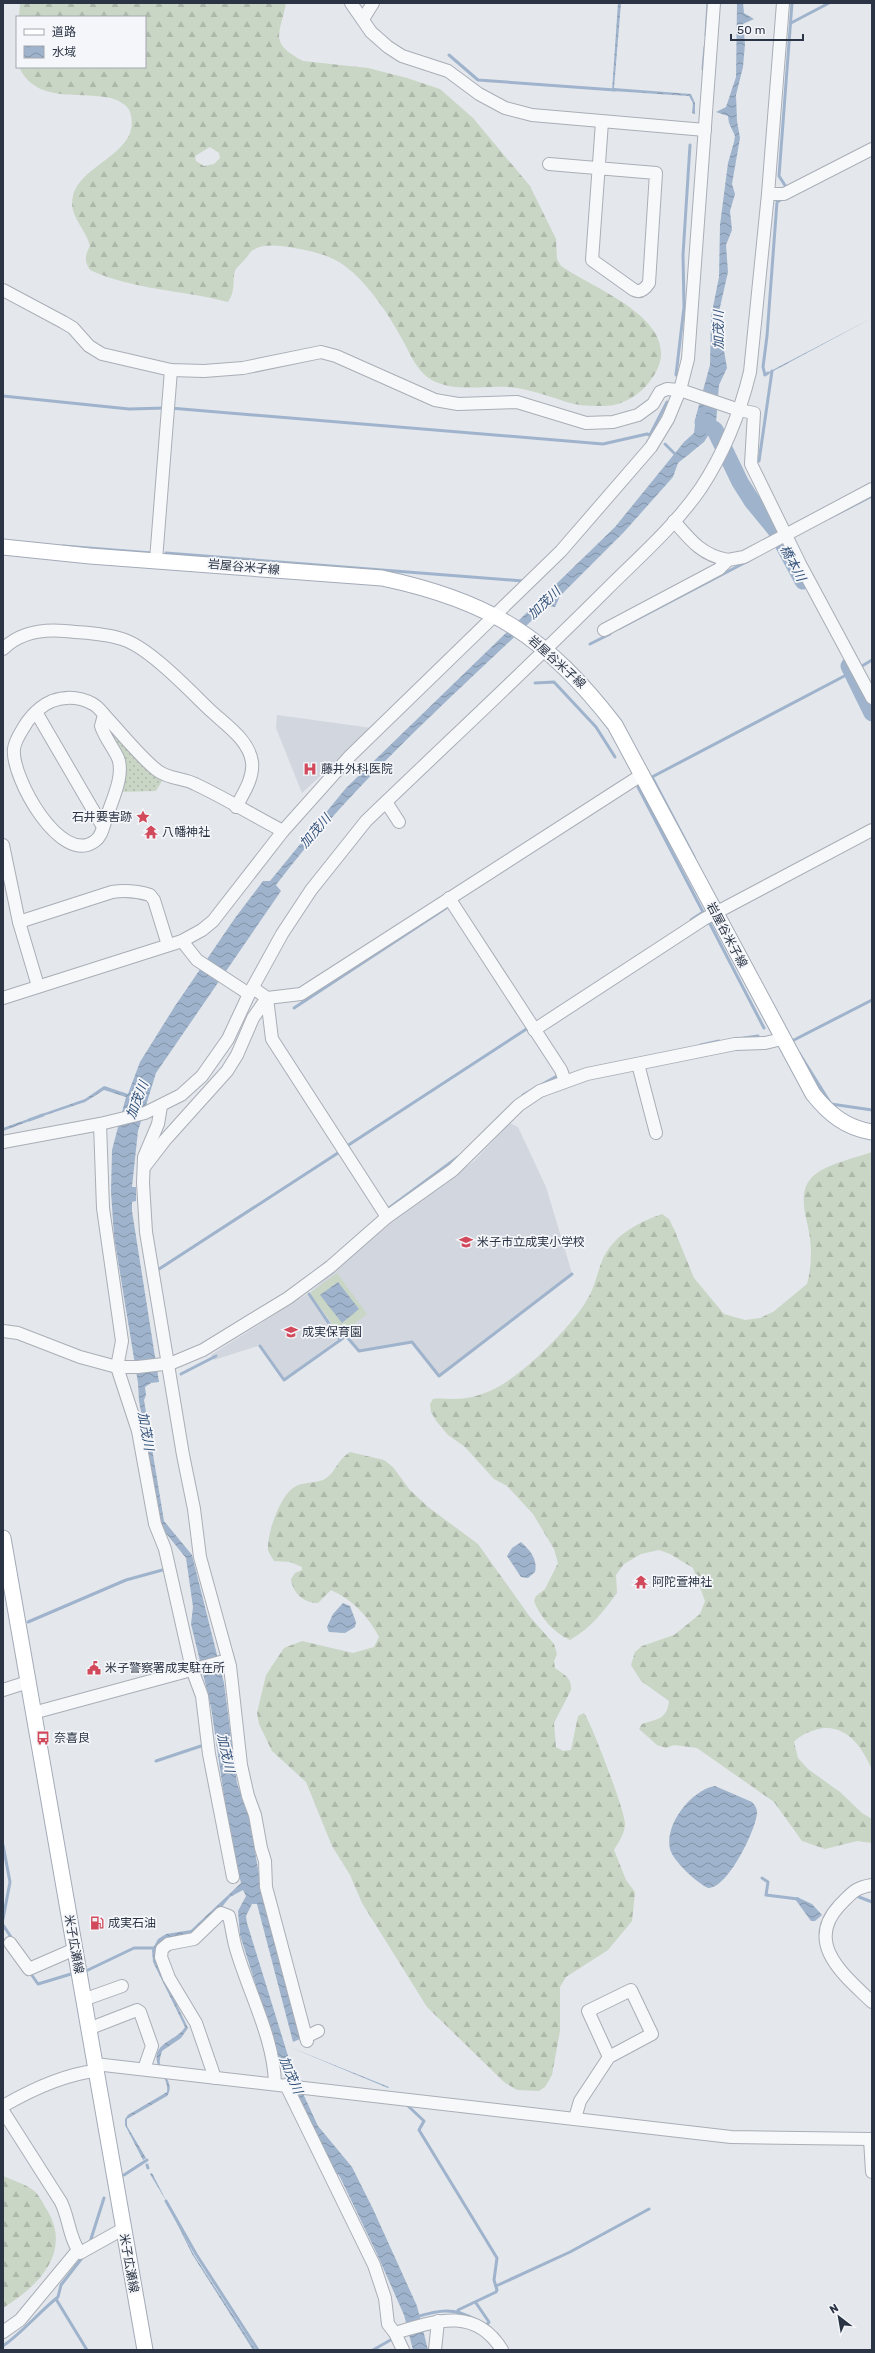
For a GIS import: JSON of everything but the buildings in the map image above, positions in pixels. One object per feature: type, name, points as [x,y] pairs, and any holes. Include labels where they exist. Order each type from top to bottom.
[{"type":"main road","name":"岩屋谷米子線","points":[[3,547],[90,556],[382,578],[414,585],[460,599],[499,616],[540,645],[589,691],[615,725],[643,774],[715,913],[813,1094],[825,1110],[841,1122],[872,1132]]},
{"type":"main road","name":"米子広瀬線","points":[[3,1538],[144,2350]]},
{"type":"street","points":[[351,3],[371,32],[388,48],[402,56],[448,71],[479,94],[506,108],[532,115],[705,130]]},
{"type":"street","points":[[363,19],[373,3]]},
{"type":"street","points":[[3,998],[182,941],[202,930],[213,921],[283,831],[350,756],[499,616],[560,551],[651,447],[668,419],[680,390],[688,359],[714,3]]},
{"type":"street","points":[[3,1142],[105,1123],[145,1113],[180,1095],[202,1076],[228,1039],[248,990],[282,934],[311,890],[336,856],[386,802],[540,645],[674,521],[701,489],[728,439],[739,410],[750,372],[768,194],[783,3]]},
{"type":"street","points":[[549,164],[599,167],[656,173],[649,284],[640,291],[634,290],[592,260],[599,167],[602,122]]},
{"type":"street","points":[[768,194],[784,194],[872,149]]},
{"type":"street","points":[[3,290],[73,328],[89,346],[102,354],[171,370],[204,371],[244,368],[321,352],[336,356],[435,400],[458,404],[517,402],[586,423],[613,422],[632,417],[646,410],[660,392],[667,389],[680,390],[739,410],[754,413],[751,464],[782,536],[872,698]]},
{"type":"street","points":[[156,560],[171,370]]},
{"type":"street","points":[[674,521],[694,544],[713,557],[728,560],[744,557],[872,489]]},
{"type":"street","points":[[604,630],[719,569],[728,560]]},
{"type":"street","points":[[3,649],[24,635],[42,631],[61,631],[117,637],[146,653],[182,683],[244,742],[250,755],[252,767],[249,781],[236,807]]},
{"type":"street","points":[[104,715],[101,726],[119,760],[120,767],[119,780],[103,827],[96,841],[89,844],[76,845],[55,832],[30,799],[14,761],[14,750],[21,730],[36,712],[50,702],[75,698],[94,705],[104,715],[158,771],[194,783],[283,831]]},
{"type":"street","points":[[36,712],[103,827]]},
{"type":"street","points":[[182,941],[197,960],[248,990],[267,998],[301,994],[643,774]]},
{"type":"street","points":[[386,802],[399,822]]},
{"type":"street","points":[[534,1030],[672,938],[715,913],[872,830]]},
{"type":"street","points":[[3,845],[19,922],[38,986]]},
{"type":"street","points":[[19,922],[112,892],[125,890],[140,892],[150,895],[154,900],[168,945]]},
{"type":"street","points":[[449,898],[561,1070],[565,1081]]},
{"type":"street","points":[[143,1168],[165,1140],[227,1071],[237,1055],[253,1018],[267,998]]},
{"type":"street","points":[[267,998],[272,1039],[387,1217]]},
{"type":"street","points":[[3,1331],[18,1333],[80,1357],[117,1367],[162,1365],[197,1353],[288,1298],[330,1267],[387,1217],[453,1170],[519,1105],[540,1091],[565,1081],[638,1064],[736,1044],[765,1043],[782,1039]]},
{"type":"street","points":[[638,1064],[656,1133]]},
{"type":"street","points":[[161,1106],[158,1124],[144,1157],[143,1168],[146,1232],[162,1365],[194,1509],[200,1556],[209,1597],[228,1660],[241,1767],[248,1796],[255,1815],[260,1848],[265,1862],[266,1887],[307,2039],[318,2032]]},
{"type":"street","points":[[105,1123],[103,1208],[122,1341],[117,1367],[138,1431],[155,1524],[165,1549],[202,1696],[219,1810],[233,1877]]},
{"type":"street","points":[[33,1713],[228,1660]]},
{"type":"street","points":[[3,1690],[28,1682]]},
{"type":"street","points":[[872,1885],[854,1890],[837,1908],[830,1922],[824,1940],[830,1956],[844,1975],[872,2002]]},
{"type":"street","points":[[216,2078],[196,2023],[169,1978],[161,1957],[162,1949],[168,1944],[194,1940],[221,1913],[229,1916],[237,1952],[248,1980],[280,2085],[374,2265],[385,2298],[388,2324],[395,2333],[403,2350]]},
{"type":"street","points":[[10,1943],[29,1969],[74,1950]]},
{"type":"street","points":[[83,2000],[122,1986]]},
{"type":"street","points":[[575,2118],[580,2101],[609,2057],[652,2034],[631,1990],[588,2011],[609,2057]]},
{"type":"street","points":[[88,2029],[137,2010],[140,2012],[152,2046],[144,2069]]},
{"type":"street","points":[[3,2106],[29,2092],[95,2067],[144,2069],[731,2137],[871,2139],[872,2172]]},
{"type":"street","points":[[3,2111],[61,2202],[66,2213],[74,2245],[80,2253],[123,2229]]},
{"type":"street","points":[[3,2332],[20,2320],[78,2250]]},
{"type":"street","points":[[395,2333],[438,2321],[467,2321],[478,2326],[489,2334],[502,2350]]},
{"type":"street","points":[[434,2350],[438,2321]]},
{"type":"shaded area","name":"藤井外科医院","points":[[277,715],[372,728],[302,793],[276,728]]},
{"type":"shaded area","name":"米子市立成実小学校","points":[[510,1123],[518,1127],[546,1187],[572,1273],[439,1376],[412,1342],[360,1351],[346,1336],[340,1339],[309,1293],[398,1217],[474,1161]]},
{"type":"shaded area","name":"成実保育園","points":[[307,1294],[338,1339],[284,1379],[261,1345],[214,1360],[211,1355]]},
{"type":"green space","points":[[20,3],[286,3],[279,36],[280,42],[284,48],[303,61],[368,68],[407,78],[440,89],[473,118],[530,186],[556,239],[557,259],[561,266],[616,298],[635,311],[650,326],[659,342],[660,361],[650,381],[636,395],[624,402],[605,406],[586,406],[574,404],[517,388],[469,388],[449,386],[430,379],[421,371],[389,317],[363,282],[342,264],[318,253],[284,246],[262,246],[253,250],[236,269],[232,293],[228,302],[123,282],[90,270],[86,258],[90,246],[75,216],[72,203],[73,196],[78,185],[87,175],[120,148],[128,138],[132,126],[130,112],[129,109],[120,101],[111,98],[59,94],[36,86],[27,79],[20,68],[146,68],[146,16],[19,16]],"holes":[[[210,147],[219,153],[220,158],[214,164],[204,166],[196,161],[195,156]]]},
{"type":"green space","points":[[108,726],[163,779],[156,791],[119,792]]},
{"type":"green space","points":[[872,1152],[872,1770],[857,1744],[843,1732],[835,1729],[825,1728],[815,1730],[804,1734],[794,1742],[798,1758],[808,1769],[840,1792],[862,1813],[872,1819],[872,1843],[857,1841],[825,1849],[802,1841],[774,1802],[697,1748],[674,1745],[666,1748],[657,1745],[639,1729],[642,1724],[664,1715],[669,1701],[641,1681],[631,1665],[635,1652],[642,1646],[674,1635],[700,1614],[705,1601],[693,1568],[670,1554],[659,1550],[641,1554],[624,1564],[616,1575],[617,1593],[596,1619],[570,1640],[564,1637],[548,1624],[534,1601],[536,1596],[545,1589],[558,1563],[554,1549],[533,1514],[507,1486],[494,1479],[465,1447],[448,1435],[431,1412],[430,1404],[433,1399],[463,1398],[477,1396],[490,1391],[502,1385],[530,1364],[558,1337],[581,1310],[592,1289],[602,1261],[612,1244],[635,1226],[662,1214],[669,1219],[674,1229],[694,1278],[724,1314],[745,1320],[760,1318],[773,1312],[807,1284],[811,1256],[810,1238],[804,1202],[804,1193],[807,1185],[820,1171]]},
{"type":"green space","points":[[337,1273],[367,1314],[340,1335],[310,1293]]},
{"type":"green space","points":[[350,1452],[384,1460],[393,1467],[409,1489],[428,1507],[478,1544],[530,1617],[554,1644],[557,1654],[554,1661],[555,1668],[569,1679],[571,1686],[571,1690],[554,1723],[556,1747],[563,1751],[571,1750],[578,1716],[584,1713],[601,1750],[624,1818],[624,1829],[614,1850],[626,1880],[635,1892],[632,1921],[608,1950],[566,1977],[560,1987],[560,2031],[552,2075],[545,2087],[539,2091],[517,2090],[504,2082],[427,2007],[362,1903],[350,1875],[332,1846],[306,1782],[272,1751],[259,1724],[257,1713],[266,1675],[284,1648],[302,1641],[353,1653],[374,1647],[379,1637],[370,1622],[359,1609],[331,1590],[318,1603],[313,1603],[303,1599],[296,1593],[291,1579],[295,1573],[302,1570],[302,1567],[290,1562],[274,1561],[268,1550],[268,1543],[275,1517],[288,1493],[297,1486],[325,1479],[332,1473],[345,1455]]},
{"type":"green space","points":[[3,2176],[26,2186],[37,2194],[47,2210],[54,2226],[56,2240],[48,2267],[39,2279],[16,2300],[3,2308]]},
{"type":"water","points":[[618,3],[621,3],[614,88],[691,94],[695,103],[695,114],[692,113],[693,103],[689,96],[612,91]]},
{"type":"water","name":"加茂川","points":[[737,3],[743,3],[744,13],[754,19],[743,24],[745,44],[743,67],[736,95],[737,121],[740,138],[732,184],[735,194],[730,211],[732,230],[726,245],[728,272],[718,316],[727,368],[719,385],[716,423],[704,442],[678,463],[673,477],[624,532],[560,596],[555,607],[547,606],[441,706],[338,810],[306,847],[276,885],[281,891],[156,1073],[138,1131],[132,1187],[136,1187],[136,1201],[132,1202],[132,1211],[159,1382],[151,1383],[145,1387],[146,1395],[144,1400],[164,1521],[192,1555],[224,1683],[237,1783],[249,1817],[261,1886],[300,2039],[293,2042],[257,1904],[252,1904],[246,1916],[247,1923],[293,2072],[318,2126],[352,2167],[373,2209],[417,2306],[428,2350],[413,2350],[404,2315],[377,2254],[340,2177],[322,2154],[285,2078],[240,1935],[238,1911],[246,1896],[243,1890],[230,1897],[216,1914],[189,1935],[167,1938],[158,1946],[163,1976],[188,2028],[181,2038],[162,2051],[160,2064],[170,2087],[167,2096],[127,2119],[127,2126],[146,2158],[143,2160],[125,2125],[125,2119],[128,2115],[167,2092],[167,2084],[158,2066],[157,2055],[159,2050],[166,2042],[177,2036],[185,2027],[153,1962],[152,1950],[158,1939],[166,1934],[191,1930],[241,1883],[230,1837],[211,1707],[191,1624],[193,1607],[186,1558],[164,1531],[161,1523],[139,1401],[138,1383],[114,1236],[111,1192],[112,1150],[126,1097],[104,1090],[85,1102],[40,1117],[39,1115],[85,1099],[104,1086],[128,1094],[140,1062],[175,1006],[235,918],[263,881],[270,881],[346,788],[615,527],[684,442],[694,433],[696,416],[710,365],[711,317],[719,277],[720,225],[728,163],[735,136],[729,123],[728,116],[716,112],[726,107],[736,77]]},
{"type":"water","points":[[872,318],[764,376],[763,375]]},
{"type":"water","points":[[31,1118],[32,1120],[3,1131],[3,1128]]},
{"type":"water","points":[[338,1282],[359,1309],[342,1323],[320,1295]]},
{"type":"water","points":[[521,1542],[530,1552],[534,1559],[536,1568],[535,1572],[528,1578],[521,1577],[507,1556],[512,1548]]},
{"type":"water","points":[[343,1603],[350,1606],[356,1622],[355,1627],[345,1633],[329,1632],[327,1627],[333,1614]]},
{"type":"water","points":[[715,1786],[752,1802],[756,1807],[757,1813],[752,1832],[732,1869],[716,1886],[708,1888],[692,1877],[680,1865],[672,1854],[669,1840],[675,1820],[681,1810],[697,1794]]},
{"type":"water","points":[[797,1897],[812,1904],[822,1915],[815,1921],[811,1921],[795,1899]]},
{"type":"water","points":[[287,2046],[389,2087],[388,2088]]},
{"type":"water","points":[[152,2173],[194,2255],[256,2350],[253,2350],[192,2254],[165,2199],[150,2174]]},
{"type":"waterway","points":[[706,35],[708,3]]},
{"type":"waterway","points":[[788,190],[779,176],[792,3]]},
{"type":"waterway","points":[[791,23],[829,3]]},
{"type":"waterway","points":[[703,69],[705,47]]},
{"type":"waterway","points":[[449,55],[478,80],[615,90]]},
{"type":"waterway","points":[[676,375],[684,307],[683,255],[690,145]]},
{"type":"waterway","points":[[768,373],[765,375],[763,367],[767,336],[777,202],[784,198]]},
{"type":"waterway","points":[[759,461],[772,371]]},
{"type":"waterway","points":[[3,396],[129,409],[165,408]]},
{"type":"waterway","points":[[650,435],[667,402]]},
{"type":"waterway","points":[[170,408],[603,444],[647,434],[652,436]]},
{"type":"waterway","name":"橋本川","points":[[703,422],[715,430],[740,482],[752,501],[775,529],[803,581]]},
{"type":"waterway","points":[[665,444],[677,456]]},
{"type":"waterway","points":[[829,518],[872,496]]},
{"type":"waterway","points":[[63,546],[152,553],[152,550]]},
{"type":"waterway","points":[[166,553],[523,581]]},
{"type":"waterway","points":[[620,628],[748,561]]},
{"type":"waterway","points":[[590,644],[610,634]]},
{"type":"waterway","points":[[862,666],[872,660]]},
{"type":"waterway","name":"橋本川","points":[[849,666],[872,713]]},
{"type":"waterway","points":[[694,857],[652,777],[852,672]]},
{"type":"waterway","points":[[535,683],[554,682],[596,727],[615,757]]},
{"type":"waterway","points":[[638,787],[703,912],[691,920]]},
{"type":"waterway","points":[[294,1008],[446,908]]},
{"type":"waterway","points":[[708,920],[764,1028]]},
{"type":"waterway","points":[[792,1041],[872,1000]]},
{"type":"waterway","points":[[347,1146],[528,1028]]},
{"type":"waterway","points":[[744,1038],[758,1036]]},
{"type":"waterway","points":[[701,1045],[719,1041]]},
{"type":"waterway","points":[[799,1053],[831,1104],[872,1110]]},
{"type":"waterway","points":[[523,1095],[557,1076]]},
{"type":"waterway","points":[[29,1120],[43,1115]]},
{"type":"waterway","points":[[156,1271],[341,1151]]},
{"type":"waterway","points":[[389,1208],[458,1157]]},
{"type":"waterway","points":[[260,1346],[284,1380],[346,1336],[359,1351],[412,1342],[439,1376],[572,1274]]},
{"type":"waterway","points":[[309,1294],[340,1340]]},
{"type":"waterway","points":[[181,1374],[216,1356]]},
{"type":"waterway","points":[[28,1622],[126,1580],[166,1569]]},
{"type":"waterway","points":[[156,1761],[201,1746]]},
{"type":"waterway","points":[[3,1845],[10,1882],[3,1919]]},
{"type":"waterway","points":[[762,1878],[768,1882],[766,1895],[798,1899]]},
{"type":"waterway","points":[[854,1895],[872,1902]]},
{"type":"waterway","points":[[3,1925],[13,1940]]},
{"type":"waterway","points":[[88,1970],[134,1948],[154,1948]]},
{"type":"waterway","points":[[31,1974],[38,1984],[71,1974]]},
{"type":"waterway","points":[[406,2104],[424,2121],[419,2130],[497,2258],[494,2280],[497,2290],[496,2292],[458,2310],[459,2313]]},
{"type":"waterway","points":[[124,2175],[147,2160]]},
{"type":"waterway","points":[[90,2242],[104,2198]]},
{"type":"waterway","points":[[166,2201],[196,2254],[258,2350]]},
{"type":"waterway","points":[[496,2286],[570,2252],[649,2209]]},
{"type":"waterway","points":[[3,2346],[58,2297],[61,2285],[82,2258]]},
{"type":"waterway","points":[[56,2299],[87,2350]]},
{"type":"waterway","points":[[476,2303],[489,2322],[486,2326]]},
{"type":"waterway","points":[[416,2317],[439,2311],[453,2311],[476,2320]]},
{"type":"waterway","points":[[373,2350],[394,2338]]},
{"type":"place","name":"藤井外科医院","points":[[310,769]]},
{"type":"place","name":"石井要害跡","points":[[143,817]]},
{"type":"place","name":"八幡神社","points":[[151,832]]},
{"type":"place","name":"米子市立成実小学校","points":[[466,1242]]},
{"type":"place","name":"成実保育園","points":[[291,1332]]},
{"type":"place","name":"阿陀萱神社","points":[[641,1582]]},
{"type":"place","name":"米子警察署成実駐在所","points":[[94,1668]]},
{"type":"place","name":"奈喜良","points":[[43,1738]]},
{"type":"place","name":"成実石油","points":[[97,1923]]}]
